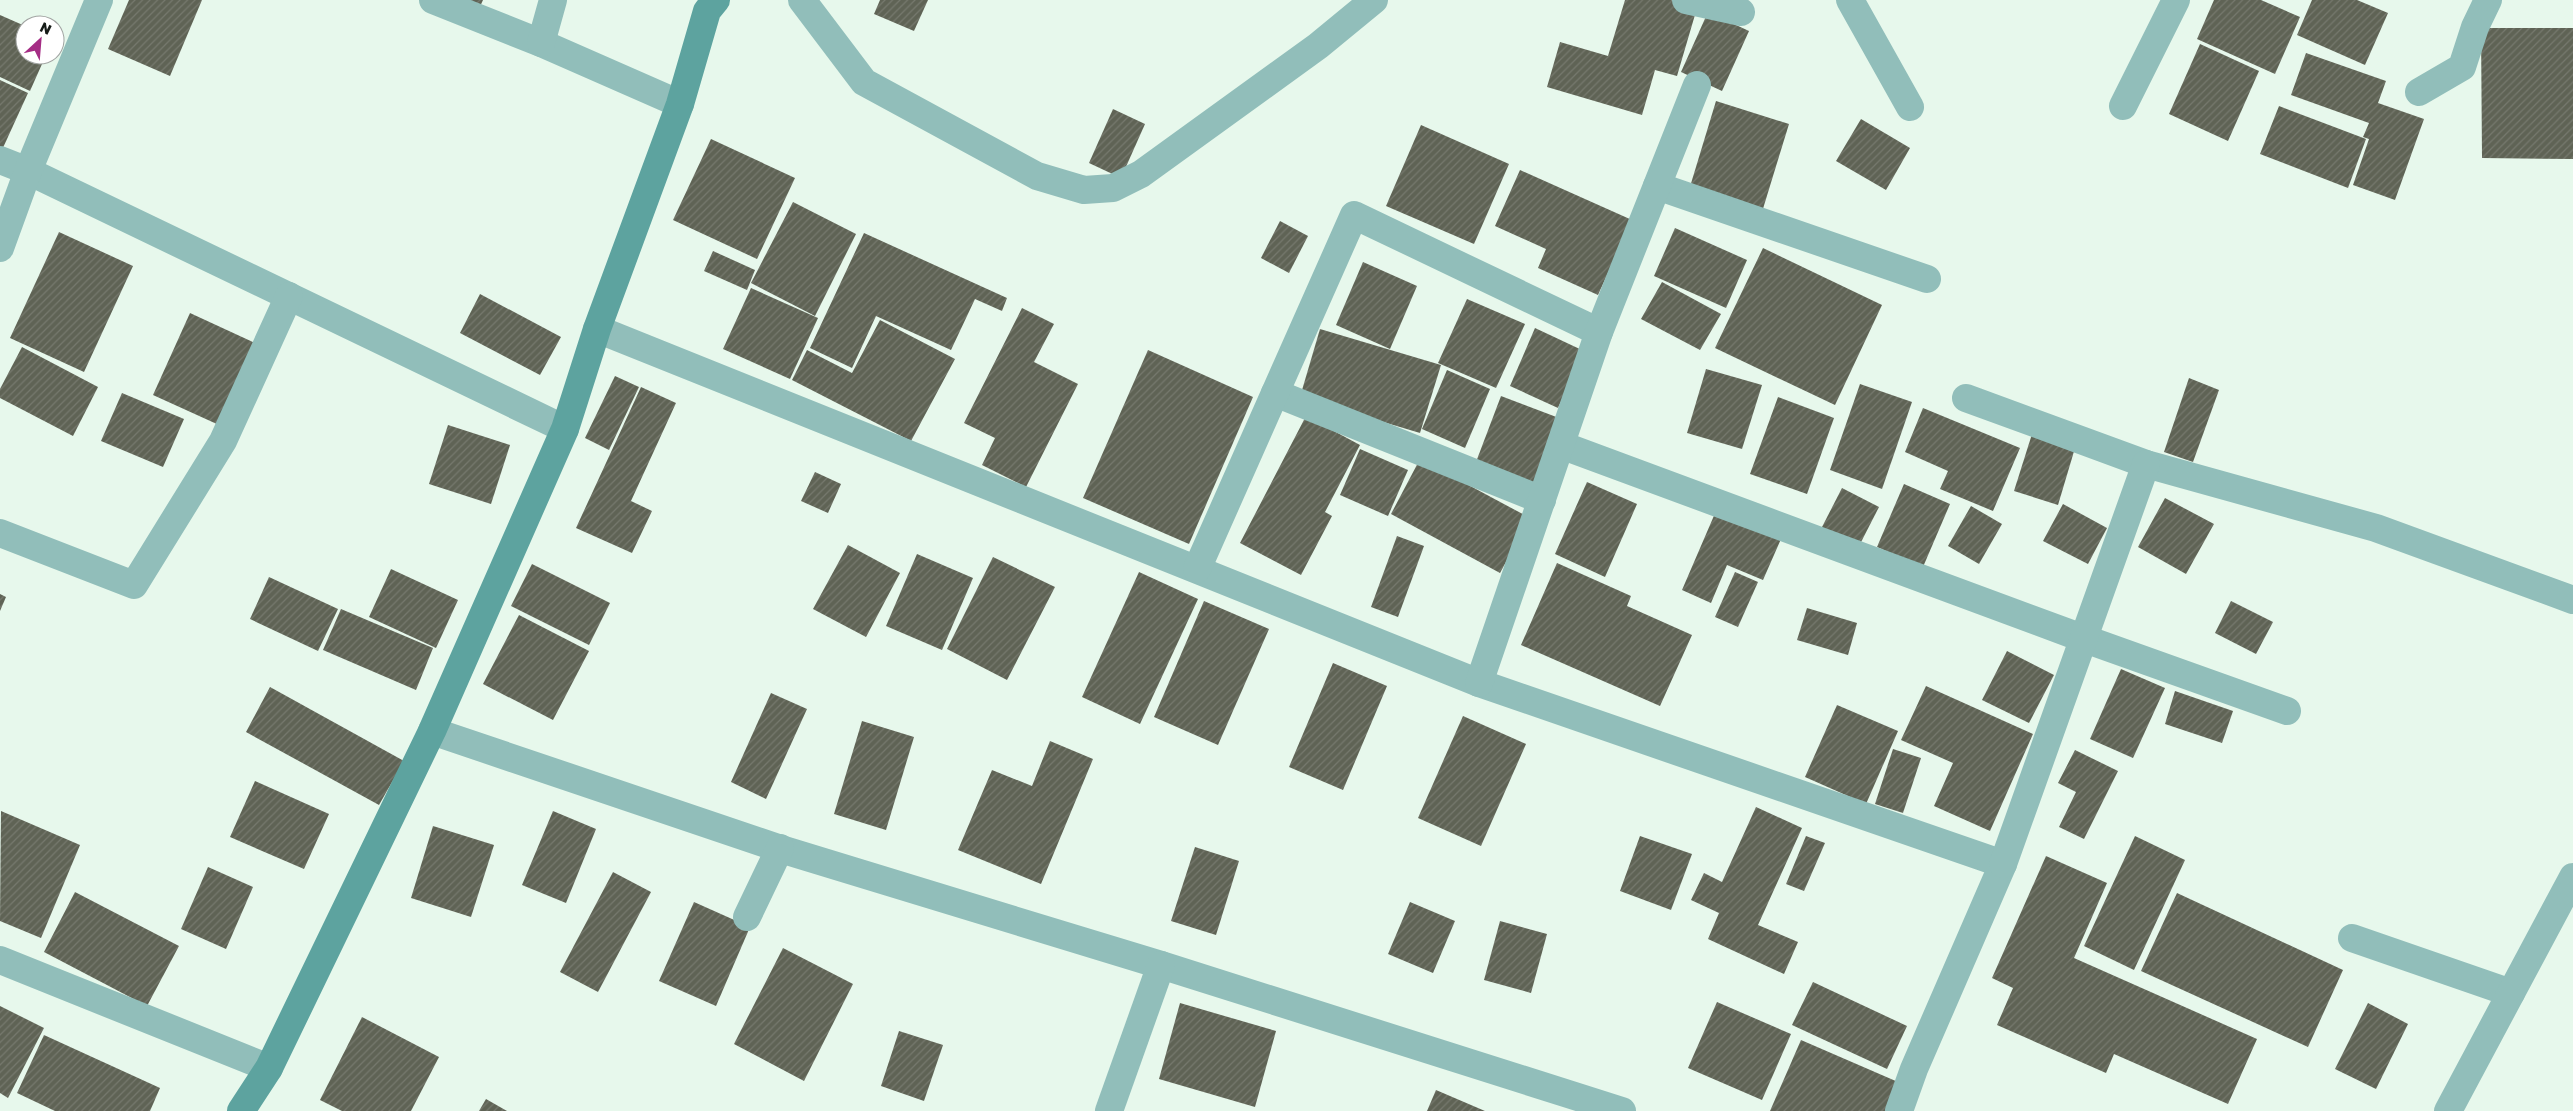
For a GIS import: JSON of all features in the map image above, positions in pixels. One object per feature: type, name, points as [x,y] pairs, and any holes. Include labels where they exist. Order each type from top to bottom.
[{"type":"street","points":[[0,248],[28,171],[99,0]]},
{"type":"street","points":[[433,0],[541,43],[680,104]]},
{"type":"street","points":[[541,43],[553,0]]},
{"type":"street","points":[[241,1111],[269,1068],[432,731],[565,429],[597,329],[680,104],[707,12],[716,0]]},
{"type":"street","points":[[802,0],[864,82],[1037,176],[1084,190],[1113,188],[1141,174],[1318,46],[1374,0]]},
{"type":"street","points":[[1686,0],[1741,12]]},
{"type":"street","points":[[1850,0],[1910,108]]},
{"type":"street","points":[[2123,106],[2176,0]]},
{"type":"street","points":[[2419,92],[2462,67],[2475,27],[2488,0]]},
{"type":"street","points":[[1479,683],[1599,332],[1698,85]]},
{"type":"street","points":[[0,160],[28,171],[565,429]]},
{"type":"street","points":[[1657,186],[1927,279]]},
{"type":"street","points":[[1197,569],[1354,215],[1599,332]]},
{"type":"street","points":[[0,533],[134,584],[223,441],[289,296]]},
{"type":"street","points":[[597,329],[1479,683],[2003,864]]},
{"type":"street","points":[[1275,393],[1542,500]]},
{"type":"street","points":[[1966,398],[2146,464],[2376,528],[2573,600]]},
{"type":"street","points":[[1561,444],[2085,639],[2287,711]]},
{"type":"street","points":[[1899,1111],[1914,1069],[2003,864],[2146,464]]},
{"type":"street","points":[[432,731],[780,848],[1161,965],[1622,1111]]},
{"type":"street","points":[[747,917],[780,848]]},
{"type":"street","points":[[2448,1111],[2573,876]]},
{"type":"street","points":[[2352,938],[2511,993]]},
{"type":"street","points":[[0,960],[269,1068]]},
{"type":"street","points":[[1109,1111],[1161,965]]},
{"type":"building","points":[[129,0],[202,0],[170,76],[108,49]]},
{"type":"building","points":[[455,0],[483,0],[478,11]]},
{"type":"building","points":[[880,0],[928,0],[914,31],[874,14]]},
{"type":"building","points":[[1625,0],[1671,0],[1697,8],[1677,76],[1655,70],[1642,115],[1547,87],[1560,42],[1608,56]]},
{"type":"building","points":[[2214,0],[2261,0],[2300,17],[2275,74],[2197,39]]},
{"type":"building","points":[[2312,0],[2357,0],[2388,13],[2365,65],[2297,35]]},
{"type":"building","points":[[1708,12],[1749,31],[1722,91],[1681,72]]},
{"type":"building","points":[[0,15],[15,22],[15,65],[42,65],[30,91],[0,77]]},
{"type":"building","points":[[2481,28],[2573,28],[2573,159],[2482,158]]},
{"type":"building","points":[[2200,44],[2259,71],[2228,141],[2169,114]]},
{"type":"building","points":[[2306,53],[2386,81],[2378,103],[2424,119],[2395,200],[2353,185],[2369,139],[2363,137],[2369,123],[2291,95]]},
{"type":"building","points":[[0,80],[28,93],[2,150],[0,149]]},
{"type":"building","points":[[1716,101],[1789,124],[1762,212],[1689,190]]},
{"type":"building","points":[[2279,106],[2366,139],[2348,188],[2260,154]]},
{"type":"building","points":[[1113,109],[1145,124],[1121,178],[1089,163]]},
{"type":"building","points":[[1861,119],[1910,148],[1886,190],[1836,161]]},
{"type":"building","points":[[1421,125],[1509,164],[1474,244],[1386,206]]},
{"type":"building","points":[[711,139],[795,178],[757,259],[673,220]]},
{"type":"building","points":[[1520,170],[1632,220],[1598,295],[1538,268],[1546,249],[1495,226]]},
{"type":"building","points":[[793,202],[856,234],[815,316],[751,283]]},
{"type":"building","points":[[1280,221],[1308,236],[1289,273],[1261,258]]},
{"type":"building","points":[[1675,228],[1747,260],[1726,308],[1654,276]]},
{"type":"building","points":[[59,232],[133,266],[84,372],[10,338]]},
{"type":"building","points":[[864,233],[1007,298],[1002,311],[975,299],[951,350],[876,316],[852,368],[810,348]]},
{"type":"building","points":[[1763,248],[1882,305],[1835,405],[1715,348]]},
{"type":"building","points":[[713,251],[755,270],[747,290],[704,271]]},
{"type":"building","points":[[1363,262],[1417,286],[1390,349],[1336,325]]},
{"type":"building","points":[[1662,282],[1721,314],[1700,350],[1641,319]]},
{"type":"building","points":[[751,288],[818,318],[790,379],[723,349]]},
{"type":"building","points":[[480,294],[561,337],[540,375],[460,333]]},
{"type":"building","points":[[1467,299],[1525,324],[1496,388],[1438,363]]},
{"type":"building","points":[[1022,308],[1054,324],[1034,362],[1078,384],[1026,487],[982,465],[995,438],[964,423]]},
{"type":"building","points":[[190,313],[255,343],[219,425],[153,395]]},
{"type":"building","points":[[880,320],[955,359],[911,441],[792,380],[807,350],[852,373]]},
{"type":"building","points":[[1535,328],[1584,351],[1558,408],[1510,386]]},
{"type":"building","points":[[1320,329],[1441,365],[1420,433],[1300,397]]},
{"type":"building","points":[[22,347],[98,387],[73,436],[0,398],[0,389]]},
{"type":"building","points":[[1148,350],[1253,397],[1189,544],[1083,498]]},
{"type":"building","points":[[1706,369],[1762,385],[1742,449],[1687,433]]},
{"type":"building","points":[[1447,370],[1490,389],[1465,448],[1422,429]]},
{"type":"building","points":[[615,376],[639,387],[609,450],[585,438]]},
{"type":"building","points":[[2189,378],[2219,390],[2193,462],[2164,452]]},
{"type":"building","points":[[1860,384],[1912,402],[1882,489],[1830,470]]},
{"type":"building","points":[[641,387],[676,403],[631,501],[652,511],[632,553],[576,528]]},
{"type":"building","points":[[122,393],[184,419],[163,467],[101,441]]},
{"type":"building","points":[[1501,396],[1559,418],[1534,484],[1476,462]]},
{"type":"building","points":[[1778,397],[1834,418],[1807,494],[1750,474]]},
{"type":"building","points":[[1923,408],[2020,448],[1993,511],[1940,489],[1948,471],[1905,452]]},
{"type":"building","points":[[1306,416],[1360,445],[1325,512],[1332,516],[1301,575],[1240,543]]},
{"type":"building","points":[[448,425],[510,445],[491,504],[429,484]]},
{"type":"building","points":[[2032,434],[2075,448],[2058,505],[2014,491]]},
{"type":"building","points":[[1360,449],[1408,470],[1388,516],[1340,495]]},
{"type":"building","points":[[1420,459],[1530,518],[1500,573],[1391,514]]},
{"type":"building","points":[[815,472],[841,484],[828,513],[801,501]]},
{"type":"building","points":[[1587,482],[1637,504],[1605,577],[1555,554]]},
{"type":"building","points":[[1904,484],[1950,504],[1923,567],[1877,547]]},
{"type":"building","points":[[1842,488],[1879,507],[1858,548],[1821,529]]},
{"type":"building","points":[[2165,498],[2214,524],[2186,574],[2138,547]]},
{"type":"building","points":[[2063,504],[2107,528],[2088,564],[2043,541]]},
{"type":"building","points":[[1971,506],[2002,524],[1979,564],[1948,546]]},
{"type":"building","points":[[1716,511],[1781,539],[1763,580],[1727,565],[1711,603],[1682,590]]},
{"type":"building","points":[[1397,536],[1424,546],[1398,617],[1371,607]]},
{"type":"building","points":[[848,545],[900,573],[866,637],[813,609]]},
{"type":"building","points":[[917,554],[973,578],[942,650],[886,626]]},
{"type":"building","points":[[993,557],[1055,587],[1007,680],[947,649]]},
{"type":"building","points":[[1557,563],[1631,596],[1627,606],[1692,635],[1660,706],[1521,645]]},
{"type":"building","points":[[532,564],[610,603],[589,645],[511,606]]},
{"type":"building","points":[[391,569],[458,600],[436,648],[369,617]]},
{"type":"building","points":[[1139,572],[1198,599],[1140,724],[1082,697]]},
{"type":"building","points":[[1735,572],[1758,582],[1738,627],[1715,617]]},
{"type":"building","points":[[269,577],[338,609],[318,651],[250,619]]},
{"type":"building","points":[[0,594],[6,597],[0,611]]},
{"type":"building","points":[[1204,601],[1269,629],[1218,745],[1154,717]]},
{"type":"building","points":[[2231,601],[2273,622],[2256,654],[2215,633]]},
{"type":"building","points":[[1807,608],[1857,623],[1848,655],[1797,640]]},
{"type":"building","points":[[341,609],[433,648],[416,690],[323,650]]},
{"type":"building","points":[[519,615],[589,651],[553,720],[483,684]]},
{"type":"building","points":[[2007,651],[2054,675],[2029,723],[1982,700]]},
{"type":"building","points":[[1333,663],[1387,686],[1343,790],[1289,767]]},
{"type":"building","points":[[2121,669],[2165,688],[2133,758],[2090,739]]},
{"type":"building","points":[[1926,686],[2033,734],[1990,831],[1934,806],[1953,763],[1901,740]]},
{"type":"building","points":[[270,687],[404,761],[379,805],[246,732]]},
{"type":"building","points":[[2175,691],[2233,711],[2222,743],[2165,724]]},
{"type":"building","points":[[771,693],[807,709],[766,799],[731,782]]},
{"type":"building","points":[[1837,705],[1898,731],[1866,804],[1805,777]]},
{"type":"building","points":[[1463,716],[1526,744],[1481,846],[1418,818]]},
{"type":"building","points":[[862,721],[914,737],[886,830],[834,814]]},
{"type":"building","points":[[1050,741],[1093,759],[1041,884],[958,850],[992,770],[1032,786]]},
{"type":"building","points":[[1893,749],[1921,758],[1903,813],[1875,804]]},
{"type":"building","points":[[2075,750],[2118,771],[2084,839],[2059,827],[2076,792],[2058,783]]},
{"type":"building","points":[[255,781],[329,814],[304,869],[230,837]]},
{"type":"building","points":[[1756,807],[1802,828],[1758,925],[1798,942],[1784,974],[1708,939],[1719,913],[1691,900],[1704,873],[1722,882]]},
{"type":"building","points":[[1,811],[80,845],[41,938],[0,921]]},
{"type":"building","points":[[553,811],[596,829],[566,903],[522,885]]},
{"type":"building","points":[[433,826],[494,845],[471,917],[411,898]]},
{"type":"building","points":[[1640,836],[1692,854],[1671,910],[1620,891]]},
{"type":"building","points":[[1806,836],[1825,843],[1804,891],[1786,884]]},
{"type":"building","points":[[2135,836],[2185,860],[2134,970],[2084,946]]},
{"type":"building","points":[[1195,847],[1239,861],[1216,935],[1171,921]]},
{"type":"building","points":[[2046,856],[2107,883],[2074,958],[2257,1039],[2228,1104],[2114,1054],[2106,1073],[1997,1025],[2013,988],[1992,978]]},
{"type":"building","points":[[208,867],[253,887],[226,949],[181,929]]},
{"type":"building","points":[[613,872],[651,892],[598,992],[560,972]]},
{"type":"building","points":[[75,892],[179,946],[147,1006],[44,952]]},
{"type":"building","points":[[2177,893],[2343,970],[2308,1047],[2141,971]]},
{"type":"building","points":[[694,902],[750,927],[716,1006],[659,981]]},
{"type":"building","points":[[1410,902],[1455,921],[1433,973],[1388,954]]},
{"type":"building","points":[[1500,921],[1547,934],[1531,993],[1484,980]]},
{"type":"building","points":[[783,948],[853,984],[804,1081],[734,1044]]},
{"type":"building","points":[[1813,982],[1907,1026],[1887,1069],[1792,1025]]},
{"type":"building","points":[[1717,1002],[1791,1034],[1762,1100],[1688,1068]]},
{"type":"building","points":[[1180,1003],[1276,1031],[1255,1107],[1159,1079]]},
{"type":"building","points":[[2368,1003],[2408,1024],[2376,1089],[2335,1069]]},
{"type":"building","points":[[0,1006],[44,1028],[8,1098],[0,1093]]},
{"type":"building","points":[[362,1017],[439,1057],[411,1111],[342,1111],[320,1100]]},
{"type":"building","points":[[899,1031],[943,1045],[924,1101],[881,1086]]},
{"type":"building","points":[[44,1035],[160,1088],[150,1111],[55,1111],[17,1093]]},
{"type":"building","points":[[1801,1040],[1898,1082],[1885,1111],[1770,1111]]},
{"type":"building","points":[[1436,1090],[1485,1111],[1427,1111]]},
{"type":"building","points":[[486,1099],[507,1111],[479,1111]]}]
